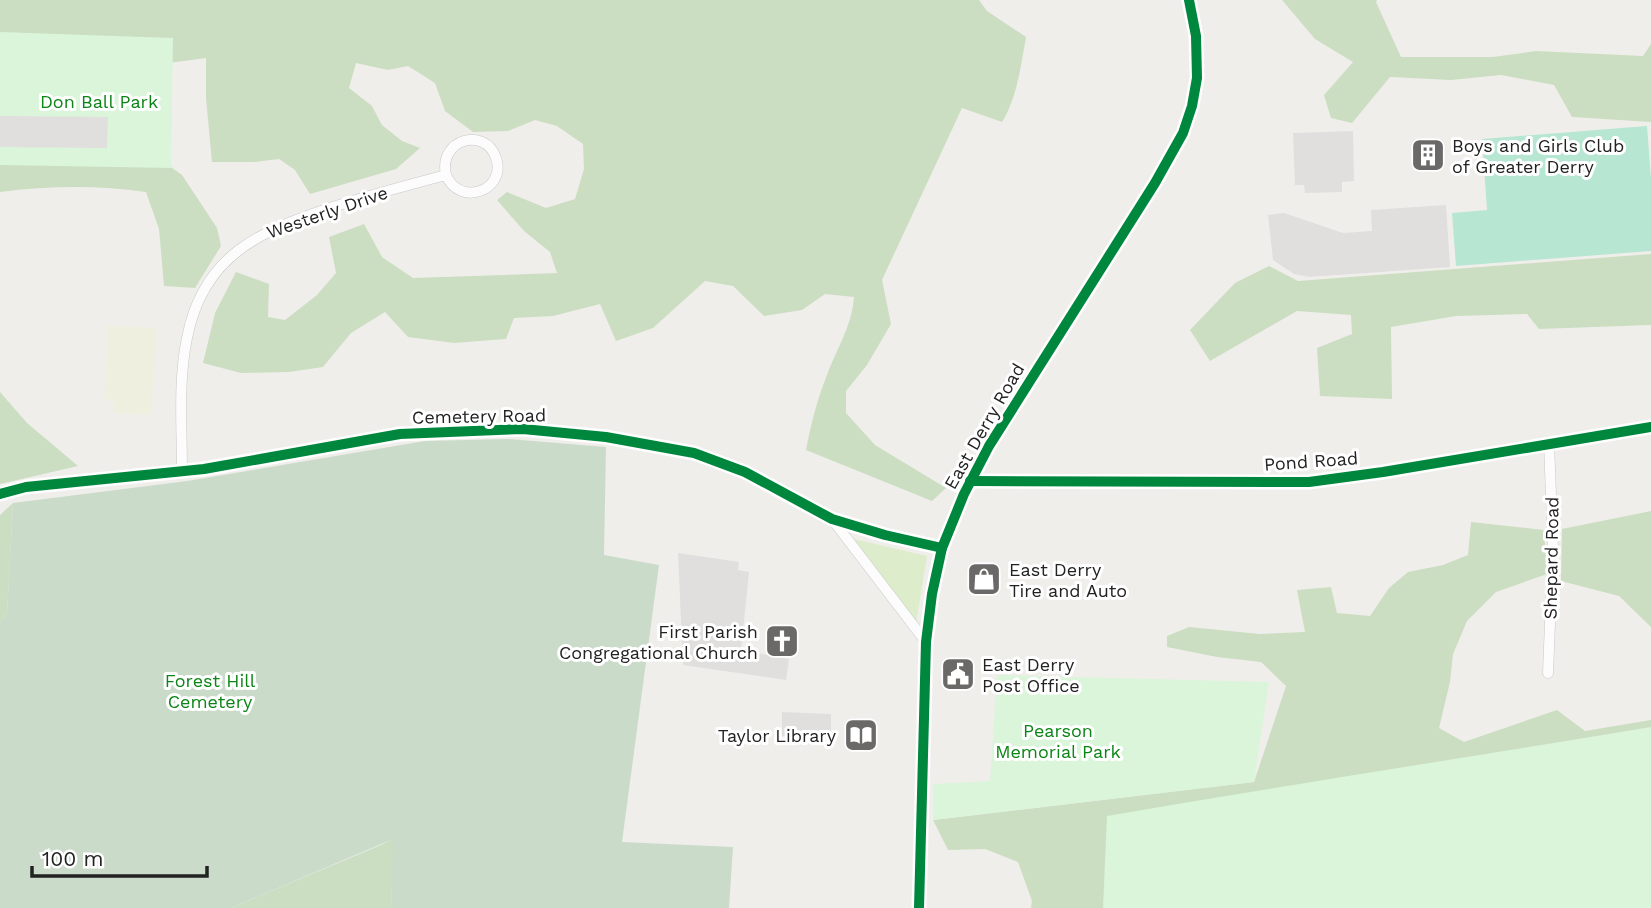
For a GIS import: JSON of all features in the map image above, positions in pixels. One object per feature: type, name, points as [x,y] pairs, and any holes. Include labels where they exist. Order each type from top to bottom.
[{"type":"street","name":"East Derry Road","points":[[919,908],[926,642],[932,594],[942,548],[970,481],[1008,414],[1150,191],[1183,133],[1197,78],[1196,36],[1189,0]]},
{"type":"street","points":[[475,140],[485,144],[493,152],[497,162],[497,173],[492,183],[477,192],[461,191],[446,175],[448,153],[455,145],[465,141],[475,140]]},
{"type":"street","name":"Westerly Drive","points":[[182,471],[183,371],[187,336],[197,303],[223,264],[245,244],[268,231],[370,195],[446,175]]},
{"type":"street","name":"Pond Road","points":[[970,481],[1309,482],[1651,427]]},
{"type":"street","name":"Cemetery Road","points":[[0,494],[37,485],[182,471],[391,435],[523,429],[636,441],[694,453],[746,472],[832,519],[884,535],[942,548]]},
{"type":"street","name":"Shepard Road","points":[[1548,673],[1553,547],[1549,443]]},
{"type":"street","points":[[832,519],[926,642]]},
{"type":"green space","points":[[0,0],[979,0],[987,11],[1026,37],[1011,103],[1002,122],[962,108],[882,280],[891,324],[867,365],[846,391],[846,413],[875,445],[946,488],[932,501],[806,450],[817,403],[847,327],[854,297],[825,294],[802,310],[764,316],[733,286],[705,281],[653,328],[616,341],[600,304],[553,316],[514,318],[506,339],[454,343],[408,337],[385,312],[351,333],[323,367],[289,372],[241,373],[203,363],[215,313],[236,272],[269,284],[268,317],[285,320],[317,295],[336,273],[329,237],[364,224],[382,257],[413,278],[557,273],[550,252],[524,231],[497,200],[507,192],[546,208],[575,199],[584,169],[583,144],[557,126],[535,120],[508,131],[473,132],[445,111],[435,83],[408,66],[388,70],[356,63],[349,88],[372,106],[382,125],[402,141],[420,148],[396,169],[310,194],[295,170],[279,159],[212,162],[206,98],[206,58],[154,65],[0,103]]},
{"type":"green space","points":[[1282,0],[1377,0],[1401,57],[1493,57],[1536,51],[1643,56],[1651,44],[1651,122],[1572,117],[1554,85],[1501,75],[1451,80],[1390,77],[1352,123],[1331,118],[1324,95],[1353,62],[1315,39]]},
{"type":"green space","name":"Don Ball Park","points":[[0,32],[173,38],[171,168],[0,165]]},
{"type":"green space","points":[[1647,126],[1651,179],[1651,251],[1456,266],[1452,213],[1487,210],[1482,139]]},
{"type":"green space","points":[[150,152],[182,175],[217,228],[221,246],[195,288],[164,286],[159,229],[146,192],[73,187],[0,192],[0,155]]},
{"type":"green space","points":[[1651,254],[1651,325],[1539,329],[1527,314],[1456,316],[1391,327],[1392,399],[1320,396],[1317,348],[1352,334],[1351,315],[1297,311],[1210,361],[1190,330],[1235,283],[1269,266],[1298,281]]},
{"type":"green space","points":[[108,326],[156,328],[151,415],[113,413],[114,400],[104,399]]},
{"type":"green space","points":[[0,392],[27,423],[78,466],[0,484]]},
{"type":"green space","name":"Forest Hill Cemetery","points":[[509,439],[606,447],[604,555],[659,565],[622,842],[733,847],[729,908],[391,908],[393,839],[231,908],[0,908],[0,623],[7,614],[13,503],[187,481],[425,441]]},
{"type":"green space","points":[[13,503],[7,614],[0,623],[0,515]]},
{"type":"green space","points":[[1651,511],[1651,627],[1619,596],[1561,581],[1562,529]]},
{"type":"green space","points":[[1471,522],[1544,530],[1547,574],[1496,592],[1467,621],[1453,654],[1450,682],[1439,728],[1464,742],[1557,710],[1585,731],[1651,720],[1651,908],[1031,908],[1032,901],[1018,862],[985,849],[948,850],[933,820],[1254,782],[1286,686],[1261,662],[1167,647],[1167,636],[1189,627],[1260,634],[1305,632],[1297,590],[1331,587],[1337,613],[1370,616],[1389,588],[1408,572],[1443,565],[1468,555]]},
{"type":"green space","points":[[850,538],[927,556],[916,624]]},
{"type":"green space","name":"Pearson Memorial Park","points":[[997,675],[1269,682],[1254,782],[933,820],[933,784],[990,781]]},
{"type":"green space","points":[[1651,727],[1651,908],[1103,908],[1107,816]]},
{"type":"green space","points":[[394,838],[391,908],[231,908],[381,845]]},
{"type":"shaded area","points":[[0,116],[108,117],[107,148],[0,147]]},
{"type":"shaded area","points":[[1353,131],[1354,181],[1342,182],[1342,192],[1305,193],[1304,185],[1295,185],[1293,133]]},
{"type":"shaded area","points":[[1446,205],[1450,267],[1309,277],[1294,274],[1273,260],[1268,215],[1284,213],[1343,233],[1372,231],[1371,210]]},
{"type":"shaded area","points":[[678,553],[739,562],[738,570],[749,572],[741,650],[789,659],[786,680],[683,665]]},
{"type":"shaded area","points":[[782,712],[831,714],[831,737],[782,736]]},
{"type":"cycle path","points":[[919,908],[926,642],[932,594],[942,548],[964,494],[989,446],[1155,183],[1183,133],[1197,78],[1196,36],[1189,0]]},
{"type":"cycle path","points":[[970,481],[1309,482],[1651,427]]},
{"type":"cycle path","points":[[0,494],[26,487],[204,469],[400,434],[523,429],[606,437],[694,453],[745,472],[832,519],[942,548]]},
{"type":"place","name":"Boys and Girls Club of Greater Derry","points":[[1428,155]]},
{"type":"place","name":"East Derry Tire and Auto","points":[[984,579]]},
{"type":"place","name":"First Parish Congregational Church","points":[[782,641]]},
{"type":"place","name":"East Derry Post Office","points":[[958,674]]},
{"type":"place","name":"Taylor Library","points":[[861,735]]}]
